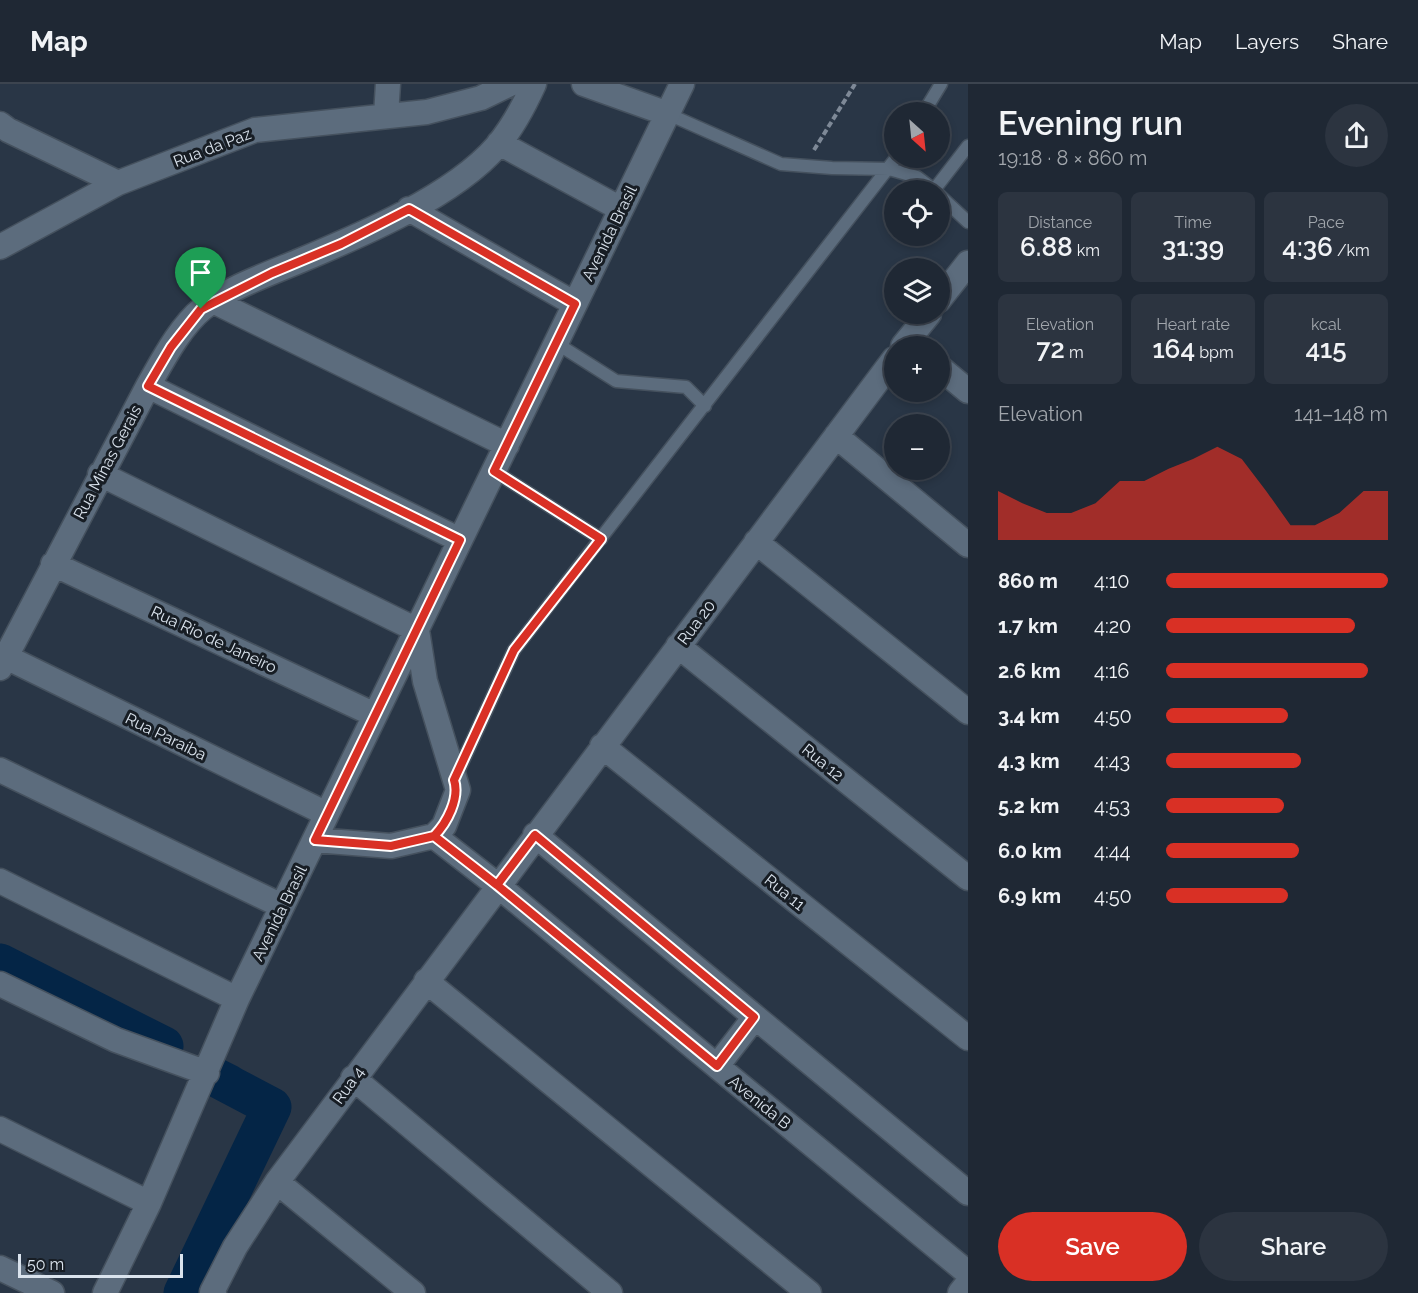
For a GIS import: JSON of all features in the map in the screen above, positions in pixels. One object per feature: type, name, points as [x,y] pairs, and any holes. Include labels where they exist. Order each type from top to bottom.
[{"type":"street","points":[[386,115],[388,84]]},
{"type":"street","name":"Rua da Paz","points":[[0,247],[118,183],[255,130],[427,112],[482,98],[510,84]]},
{"type":"street","name":"Rua Minas Gerais","points":[[3,663],[148,386],[171,347],[201,309],[213,301],[341,244],[461,179],[499,143],[518,117],[534,84]]},
{"type":"street","points":[[584,84],[668,114]]},
{"type":"street","name":"Avenida Brasil","points":[[105,1293],[149,1203],[237,999],[682,84]]},
{"type":"street","points":[[0,124],[118,183]]},
{"type":"street","points":[[499,143],[621,209]]},
{"type":"street","points":[[409,209],[575,304]]},
{"type":"street","points":[[950,286],[968,263]]},
{"type":"street","points":[[213,301],[507,445]]},
{"type":"street","name":"Rua 20","points":[[497,885],[884,375]]},
{"type":"street","points":[[950,376],[968,391]]},
{"type":"street","points":[[148,386],[460,540]]},
{"type":"street","points":[[836,436],[968,544]]},
{"type":"street","points":[[100,474],[417,630],[425,681],[458,790],[444,826],[434,836],[391,846],[315,840]]},
{"type":"street","points":[[756,542],[968,712]]},
{"type":"street","name":"Rua Rio de Janeiro","points":[[53,564],[375,715]]},
{"type":"street","name":"Rua 12","points":[[678,646],[968,878]]},
{"type":"street","name":"Rua Paraíba","points":[[3,663],[327,814]]},
{"type":"street","name":"Rua 11","points":[[603,746],[968,1038]]},
{"type":"street","points":[[0,770],[282,906]]},
{"type":"street","points":[[535,835],[968,1193]]},
{"type":"street","name":"Avenida B","points":[[434,836],[497,885],[968,1273]]},
{"type":"street","points":[[0,881],[237,999]]},
{"type":"street","name":"Rua 4","points":[[212,1293],[235,1247],[277,1182],[497,885]]},
{"type":"street","points":[[426,981],[809,1293]]},
{"type":"street","points":[[0,984],[116,1040],[207,1072]]},
{"type":"street","points":[[717,1066],[754,1017]]},
{"type":"street","points":[[352,1078],[610,1293]]},
{"type":"street","points":[[0,1129],[149,1203]]},
{"type":"street","points":[[277,1182],[413,1293]]},
{"type":"street","points":[[0,1268],[52,1293]]},
{"type":"street","points":[[960,1293],[968,1283]]},
{"type":"lane","points":[[930,102],[941,84]]},
{"type":"lane","points":[[668,114],[781,164],[889,169],[921,180]]},
{"type":"lane","points":[[942,180],[968,146]]},
{"type":"lane","points":[[454,780],[514,650],[889,169]]},
{"type":"lane","points":[[950,205],[968,222]]},
{"type":"lane","points":[[556,343],[616,381],[686,387],[705,406]]},
{"type":"lane","points":[[494,471],[601,539]]},
{"type":"path","points":[[805,166],[855,84]]},
{"type":"waterway","points":[[0,963],[164,1046]]},
{"type":"waterway","points":[[183,1293],[272,1107],[211,1075],[229,1084]]},
{"type":"route","points":[[201,309],[171,347],[148,386],[460,540],[315,840],[391,846],[434,836],[717,1066],[754,1017],[535,835],[497,885],[434,836],[444,826],[458,790],[454,780],[514,650],[601,539],[494,471],[575,304],[409,209],[341,244],[272,273],[201,309]]}]
